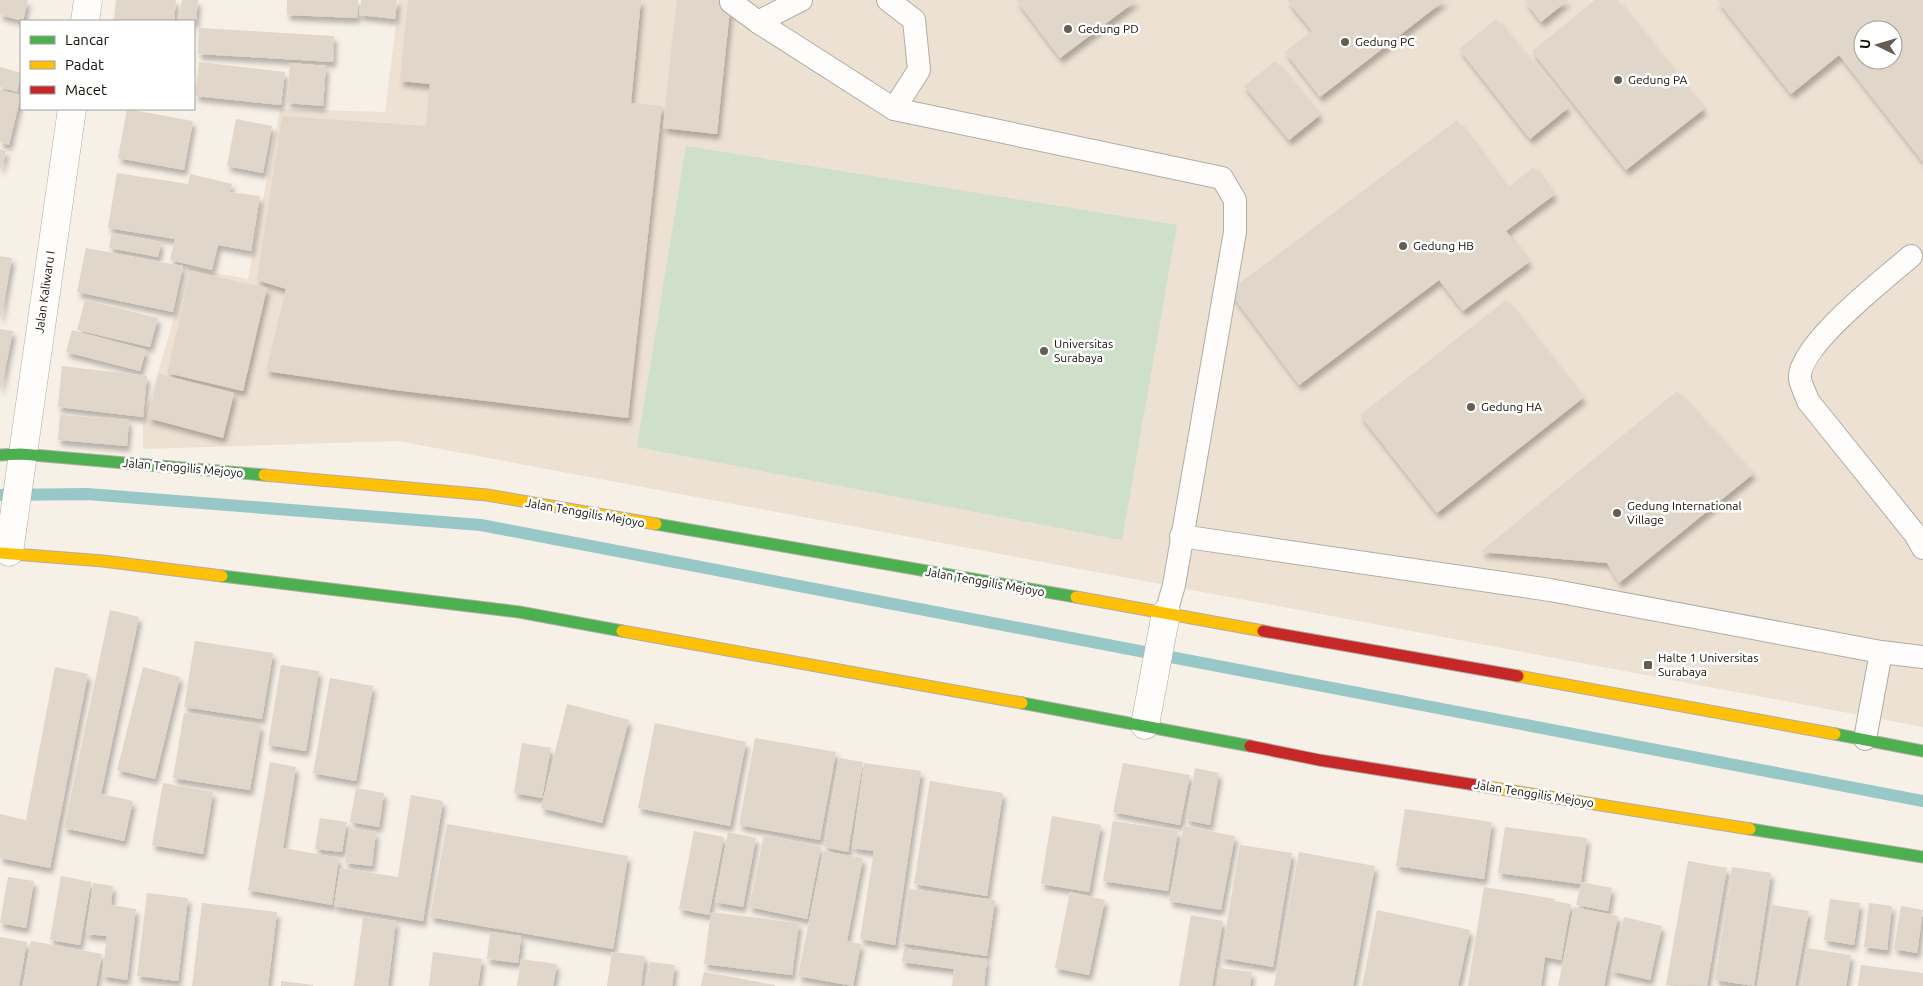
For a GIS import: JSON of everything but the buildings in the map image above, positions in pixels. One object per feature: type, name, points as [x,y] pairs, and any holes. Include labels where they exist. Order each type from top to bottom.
[{"type":"street","points":[[85,20],[88,0]]},
{"type":"street","name":"Jalan Kaliwaru I","points":[[13,461],[72,110]]},
{"type":"street","name":"Jalan Tenggilis Mejoyo","points":[[1923,751],[1865,739],[1163,625],[487,495],[13,461],[7,545],[103,561],[520,612],[1148,713],[1319,760],[1923,857]]},
{"type":"street","points":[[1148,713],[1163,625]]},
{"type":"lane","points":[[758,22],[801,0]]},
{"type":"lane","points":[[888,0],[914,20],[919,70],[894,109]]},
{"type":"lane","points":[[731,2],[758,22],[894,109],[1222,178],[1235,200],[1235,232],[1174,585],[1163,625]]},
{"type":"lane","points":[[1910,256],[1820,338],[1804,358],[1800,379],[1808,401],[1914,534],[1923,548]]},
{"type":"lane","points":[[1181,536],[1550,590],[1881,652],[1923,656]]},
{"type":"lane","points":[[1865,739],[1881,652]]},
{"type":"shaded area","name":"Universitas Surabaya","points":[[399,0],[1923,0],[1923,727],[398,441],[143,449],[143,422],[189,268],[248,279],[280,109],[385,112]]},
{"type":"green space","points":[[686,146],[1177,225],[1122,540],[637,447]]},
{"type":"waterway","points":[[0,495],[87,494],[481,525],[1923,801]]},
{"type":"traffic: fast","points":[[0,455],[21,454],[264,475]]},
{"type":"traffic: fast","points":[[656,524],[1076,597]]},
{"type":"traffic: fast","points":[[222,576],[519,612],[622,631]]},
{"type":"traffic: fast","points":[[1022,703],[1250,746]]},
{"type":"traffic: fast","points":[[1835,734],[1923,751]]},
{"type":"traffic: fast","points":[[1750,829],[1923,857]]},
{"type":"traffic: slow","points":[[264,475],[487,495],[656,524]]},
{"type":"traffic: slow","points":[[0,553],[103,561],[222,576]]},
{"type":"traffic: slow","points":[[1076,597],[1263,631]]},
{"type":"traffic: slow","points":[[622,631],[1022,703]]},
{"type":"traffic: slow","points":[[1518,676],[1835,734]]},
{"type":"traffic: slow","points":[[1488,787],[1750,829]]},
{"type":"traffic: jam","points":[[1263,631],[1518,676]]},
{"type":"traffic: jam","points":[[1250,746],[1319,760],[1488,787]]},
{"type":"place","name":"Gedung PD","points":[[1068,29]]},
{"type":"place","name":"Gedung PC","points":[[1345,42]]},
{"type":"place","name":"Gedung PA","points":[[1618,80]]},
{"type":"place","name":"Gedung HB","points":[[1403,246]]},
{"type":"place","name":"Universitas Surabaya","points":[[1044,351]]},
{"type":"place","name":"Gedung HA","points":[[1471,407]]},
{"type":"place","name":"Gedung International Village","points":[[1617,513]]},
{"type":"place","name":"Halte 1 Universitas Surabaya","points":[[1648,665]]}]
